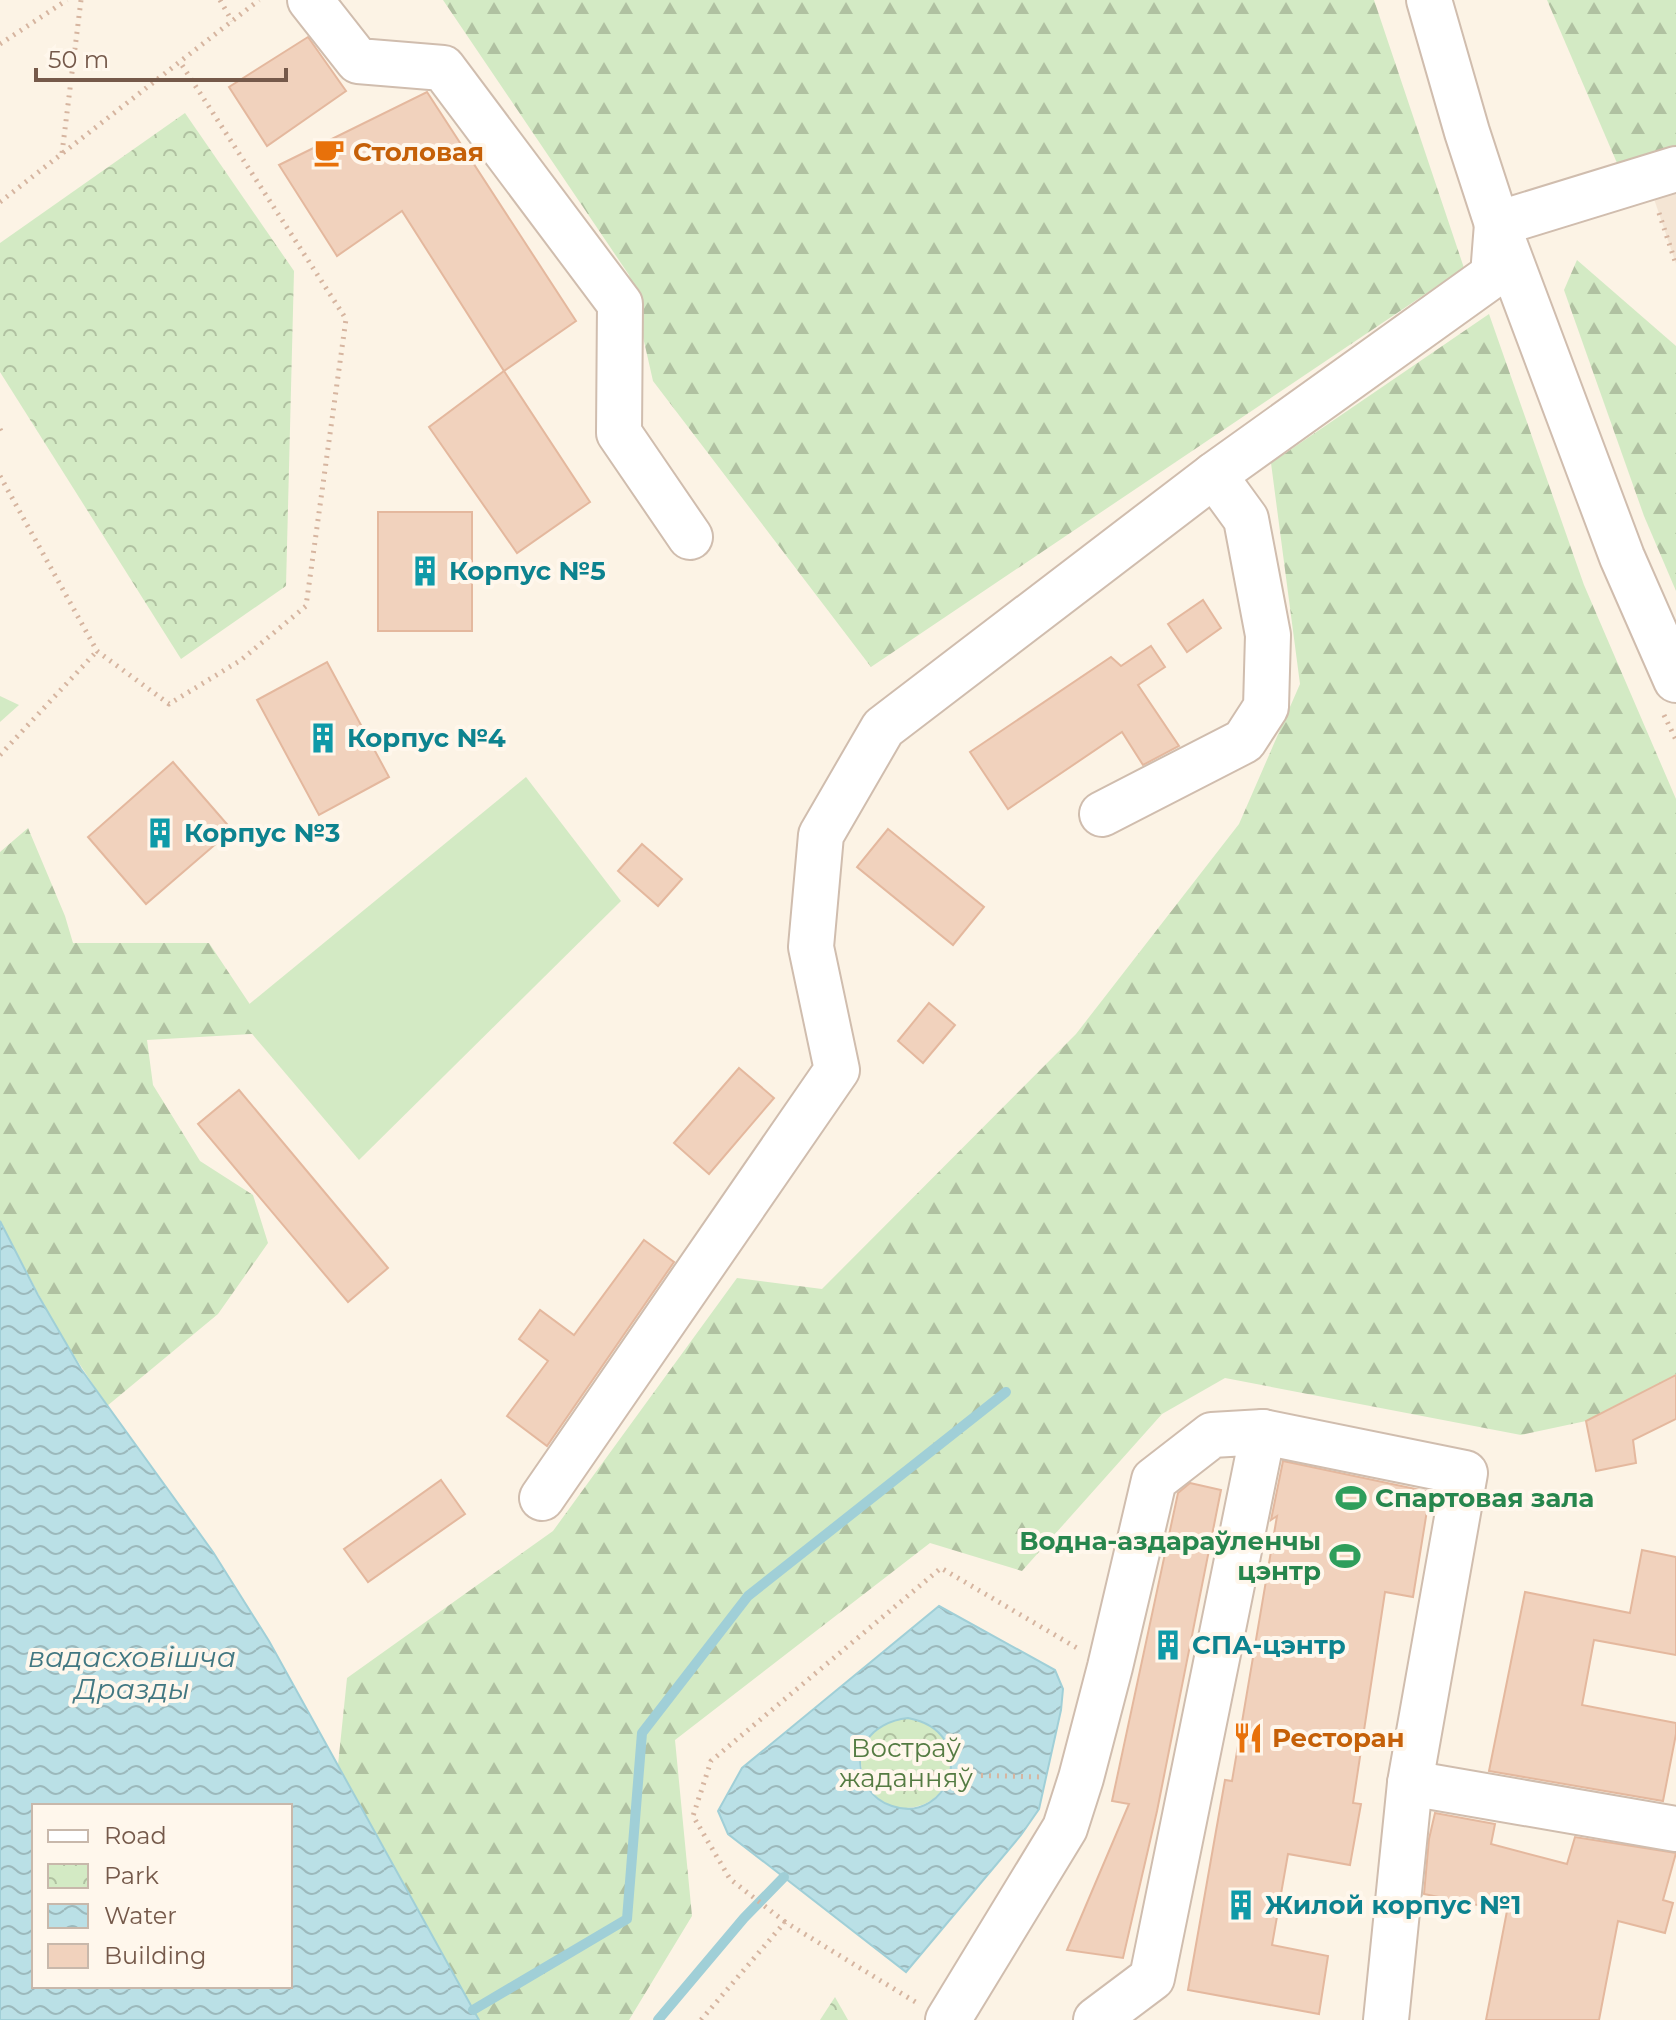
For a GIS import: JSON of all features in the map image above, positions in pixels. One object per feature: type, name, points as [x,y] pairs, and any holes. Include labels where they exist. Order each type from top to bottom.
[{"type":"street","points":[[310,0],[358,61],[443,68],[620,304],[619,433],[690,537]]},
{"type":"street","points":[[1429,0],[1497,224],[1622,557],[1676,680]]},
{"type":"street","points":[[1497,224],[1662,174]]},
{"type":"street","points":[[542,1498],[837,1070],[811,947],[821,835],[883,728],[1214,475],[1493,275],[1497,224]]},
{"type":"street","points":[[1102,814],[1244,741],[1266,707],[1268,635],[1246,519],[1214,475]]},
{"type":"street","points":[[1096,2020],[1150,1999],[1263,1432]]},
{"type":"street","points":[[933,2012],[1065,1828],[1110,1667],[1154,1480],[1212,1435],[1263,1432],[1465,1473],[1410,1783],[1386,2020]]},
{"type":"street","points":[[1410,1783],[1676,1829]]},
{"type":"path","points":[[0,44],[67,0]]},
{"type":"path","points":[[61,154],[81,0]]},
{"type":"path","points":[[220,0],[232,21]]},
{"type":"path","points":[[0,202],[259,0]]},
{"type":"path","points":[[0,476],[97,651],[169,704],[241,660],[306,606],[346,319],[180,62]]},
{"type":"path","points":[[1662,174],[1676,264]]},
{"type":"path","points":[[0,755],[97,651]]},
{"type":"path","points":[[933,2012],[785,1922],[730,1879],[693,1816],[711,1761],[941,1568],[1110,1667]]},
{"type":"path","points":[[925,1774],[1046,1777]]},
{"type":"path","points":[[701,2020],[785,1922]]},
{"type":"shaded area","points":[[1676,169],[1676,264],[1647,178]]},
{"type":"green space","points":[[443,0],[1374,0],[1464,268],[871,667],[653,381],[629,275]]},
{"type":"green space","points":[[1547,0],[1676,0],[1676,164],[1623,177]]},
{"type":"green space","points":[[185,113],[294,271],[286,586],[181,659],[0,372],[0,243]]},
{"type":"green space","points":[[1577,260],[1676,346],[1676,591],[1644,516],[1564,290]]},
{"type":"green space","points":[[1489,314],[1584,585],[1676,799],[1676,1375],[1586,1421],[1521,1435],[1225,1378],[1162,1414],[1022,1571],[930,1543],[675,1740],[692,1916],[629,2020],[479,2020],[338,1765],[347,1678],[553,1531],[737,1278],[822,1289],[1076,1034],[1239,824],[1300,684],[1271,463]]},
{"type":"green space","points":[[0,696],[19,705],[0,722]]},
{"type":"green space","points":[[526,777],[621,901],[359,1160],[236,1015]]},
{"type":"green space","points":[[28,828],[73,943],[209,943],[269,1033],[147,1040],[153,1085],[200,1161],[253,1195],[268,1243],[218,1314],[107,1406],[58,1331],[0,1221],[0,852]]},
{"type":"green space","name":"Востраў жаданняў","points":[[906,1718],[923,1721],[938,1731],[948,1746],[951,1763],[948,1780],[938,1795],[923,1805],[906,1808],[889,1805],[874,1795],[864,1780],[861,1763],[864,1746],[874,1731],[889,1721]]},
{"type":"green space","points":[[835,1997],[848,2020],[820,2020]]},
{"type":"water","name":"вадасховішча Дразды","points":[[0,1221],[81,1369],[213,1552],[269,1641],[479,2020],[0,2020]]},
{"type":"water","points":[[939,1606],[1055,1670],[1063,1689],[1039,1809],[1021,1835],[906,1972],[728,1834],[718,1811],[742,1768]],"holes":[[[908,1718],[931,1727],[945,1740],[951,1757],[950,1775],[942,1791],[929,1803],[912,1809],[892,1806],[878,1799],[862,1775],[860,1762],[866,1741],[883,1726]]]},
{"type":"building","points":[[308,37],[346,91],[267,146],[229,87]]},
{"type":"building","points":[[427,92],[576,321],[504,371],[402,211],[337,256],[279,165]]},
{"type":"building","points":[[504,371],[590,502],[517,553],[429,427]]},
{"type":"building","name":"Корпус №5","points":[[378,512],[472,512],[472,631],[378,631]]},
{"type":"building","points":[[1203,600],[1221,628],[1187,652],[1168,624]]},
{"type":"building","points":[[1151,646],[1165,667],[1138,685],[1179,746],[1143,765],[1122,732],[1008,809],[970,752],[1111,657],[1121,666]]},
{"type":"building","name":"Корпус №4","points":[[327,662],[389,777],[319,815],[257,700]]},
{"type":"building","name":"Корпус №3","points":[[173,762],[232,830],[146,904],[88,837]]},
{"type":"building","points":[[888,829],[984,907],[953,945],[857,867]]},
{"type":"building","points":[[642,844],[682,879],[658,906],[618,871]]},
{"type":"building","points":[[929,1003],[955,1025],[923,1063],[898,1041]]},
{"type":"building","points":[[739,1068],[774,1098],[709,1174],[674,1143]]},
{"type":"building","points":[[239,1090],[388,1268],[348,1302],[198,1124]]},
{"type":"building","points":[[644,1240],[674,1262],[547,1446],[507,1416],[548,1361],[519,1339],[540,1310],[574,1335]]},
{"type":"building","points":[[1676,1375],[1676,1419],[1633,1440],[1636,1463],[1596,1471],[1586,1421]]},
{"type":"building","points":[[1283,1461],[1430,1492],[1413,1597],[1385,1592],[1353,1803],[1361,1804],[1350,1865],[1288,1854],[1272,1945],[1328,1956],[1319,2014],[1188,1990],[1225,1780],[1232,1781],[1277,1516],[1271,1520]]},
{"type":"building","points":[[441,1480],[465,1514],[368,1582],[344,1549]]},
{"type":"building","name":"СПА-цэнтр","points":[[1190,1483],[1221,1490],[1157,1811],[1123,1958],[1067,1950],[1129,1804],[1112,1801],[1178,1493]]},
{"type":"building","points":[[1642,1550],[1676,1557],[1676,1655],[1594,1640],[1582,1705],[1676,1723],[1663,1801],[1489,1771],[1525,1592],[1630,1613]]},
{"type":"building","points":[[1435,1813],[1495,1824],[1491,1844],[1567,1864],[1575,1837],[1676,1853],[1663,1900],[1673,1903],[1665,1933],[1618,1921],[1599,2020],[1486,2020],[1507,1911],[1424,1894],[1429,1839]]},
{"type":"waterway","points":[[473,2010],[627,1919],[642,1733],[748,1596],[1006,1392]]},
{"type":"waterway","points":[[658,2020],[744,1918],[784,1877]]},
{"type":"place","name":"Столовая","points":[[329,152]]},
{"type":"place","name":"Корпус №5","points":[[425,571]]},
{"type":"place","name":"Корпус №4","points":[[323,738]]},
{"type":"place","name":"Корпус №3","points":[[160,833]]},
{"type":"place","name":"Спартовая зала","points":[[1351,1498]]},
{"type":"place","name":"Водна-аздараўленчы цэнтр","points":[[1345,1556]]},
{"type":"place","name":"СПА-цэнтр","points":[[1168,1645]]},
{"type":"place","name":"Ресторан","points":[[1248,1738]]},
{"type":"place","name":"Жилой корпус №1","points":[[1241,1905]]}]
